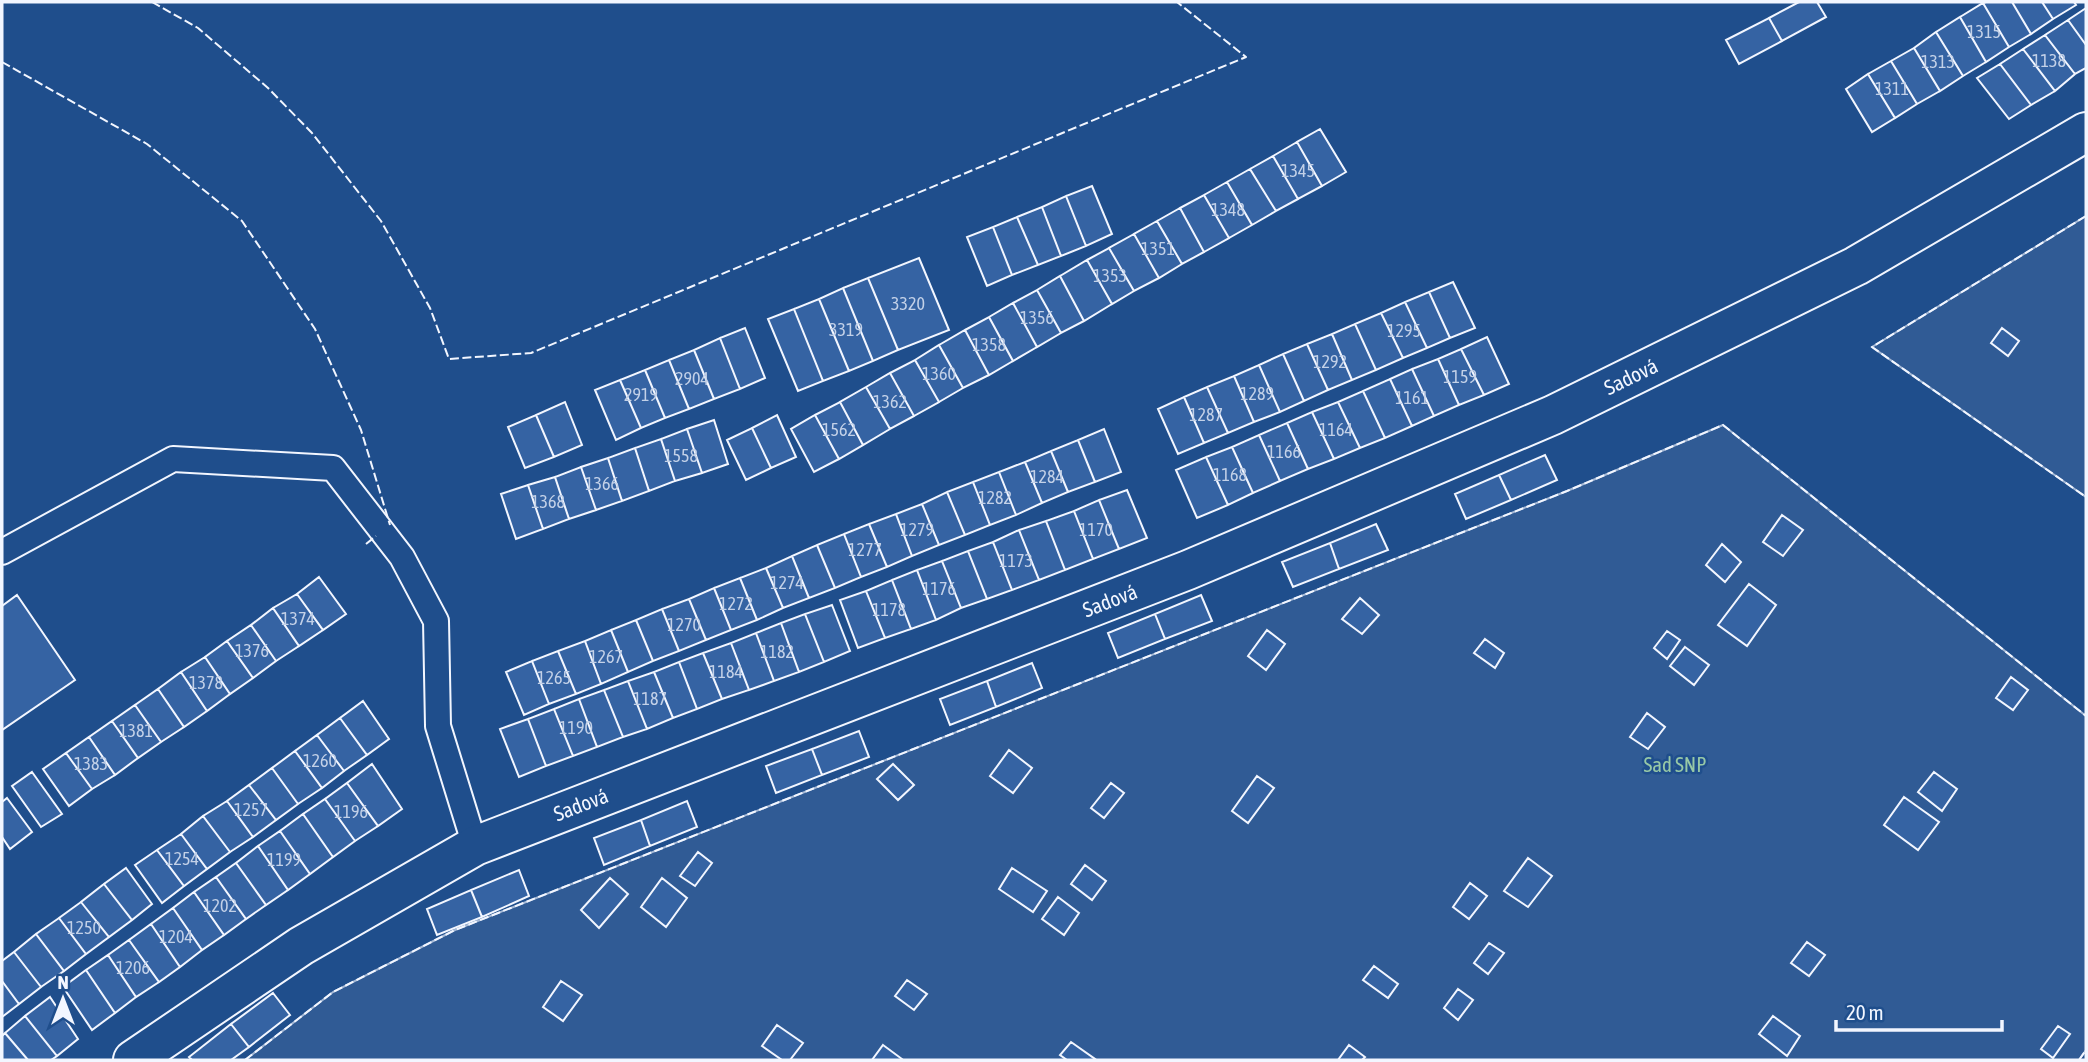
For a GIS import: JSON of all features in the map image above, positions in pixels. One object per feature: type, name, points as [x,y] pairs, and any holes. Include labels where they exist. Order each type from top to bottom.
[{"type":"street","name":"Sadová","points":[[133,1060],[301,946],[475,846],[1188,570],[1553,415],[1857,266],[2086,132]]},
{"type":"lane","points":[[2,552],[173,459],[333,468],[402,557],[436,621],[438,726],[475,846]]},
{"type":"green space","points":[[2086,216],[2086,497],[1872,347]]},
{"type":"green space","name":"Sad SNP","points":[[1723,425],[2086,716],[2086,1050],[2079,1060],[245,1060],[333,992],[455,930],[1567,491]]},
{"type":"building","points":[[1799,2],[1817,2],[1826,17],[1782,41],[1769,18]]},
{"type":"building","points":[[2012,2],[2031,34],[2009,47],[1983,3]]},
{"type":"building","points":[[2012,2],[2042,2],[2053,19],[2031,34]]},
{"type":"building","points":[[2042,2],[2074,2],[2076,5],[2053,19]]},
{"type":"building","points":[[1983,3],[2009,47],[1986,62],[1960,17]]},
{"type":"building","points":[[2086,8],[2086,45],[2068,20]]},
{"type":"building","points":[[1960,17],[1986,62],[1963,76],[1936,32]]},
{"type":"building","points":[[1769,18],[1782,41],[1739,64],[1726,40]]},
{"type":"building","points":[[2068,20],[2086,45],[2086,68],[2075,74],[2045,35]]},
{"type":"building","points":[[1936,32],[1963,76],[1940,91],[1914,48]]},
{"type":"building","points":[[2045,35],[2075,74],[2055,91],[2023,49]]},
{"type":"building","points":[[1914,48],[1940,91],[1917,104],[1891,61]]},
{"type":"building","points":[[2023,49],[2055,91],[2031,105],[2000,64]]},
{"type":"building","points":[[1891,61],[1917,104],[1895,118],[1868,74]]},
{"type":"building","points":[[2000,64],[2031,105],[2009,119],[1977,78]]},
{"type":"building","points":[[1868,74],[1895,118],[1872,132],[1846,89]]},
{"type":"building","points":[[1320,129],[1346,172],[1322,186],[1297,142]]},
{"type":"building","points":[[1297,142],[1322,186],[1298,199],[1273,156]]},
{"type":"building","points":[[1273,156],[1298,199],[1276,211],[1250,169]]},
{"type":"building","points":[[1250,169],[1276,211],[1252,225],[1227,182]]},
{"type":"building","points":[[1227,182],[1252,225],[1229,238],[1204,195]]},
{"type":"building","points":[[1092,186],[1112,234],[1086,246],[1066,196]]},
{"type":"building","points":[[1204,195],[1229,238],[1204,252],[1180,208]]},
{"type":"building","points":[[1066,196],[1086,246],[1061,256],[1042,207]]},
{"type":"building","points":[[1042,207],[1061,256],[1038,265],[1017,217]]},
{"type":"building","points":[[1180,208],[1204,252],[1182,264],[1157,221]]},
{"type":"building","points":[[1017,217],[1038,265],[1012,275],[993,227]]},
{"type":"building","points":[[1157,221],[1182,264],[1159,278],[1134,234]]},
{"type":"building","points":[[993,227],[1012,275],[987,286],[967,237]]},
{"type":"building","points":[[1134,234],[1159,278],[1134,291],[1109,248]]},
{"type":"building","points":[[1109,248],[1134,291],[1112,304],[1087,260]]},
{"type":"building","points":[[919,258],[949,330],[898,350],[868,278]]},
{"type":"building","points":[[1087,260],[1112,304],[1084,321],[1060,276]]},
{"type":"building","points":[[1060,276],[1084,321],[1061,333],[1037,290]]},
{"type":"building","points":[[868,278],[898,350],[873,361],[843,288]]},
{"type":"building","points":[[1453,282],[1475,328],[1450,338],[1429,292]]},
{"type":"building","points":[[843,288],[873,361],[849,371],[819,299]]},
{"type":"building","points":[[1037,290],[1061,333],[1037,347],[1013,303]]},
{"type":"building","points":[[1429,292],[1450,338],[1427,348],[1405,302]]},
{"type":"building","points":[[819,299],[849,371],[823,381],[794,309]]},
{"type":"building","points":[[1405,302],[1427,348],[1403,358],[1381,313]]},
{"type":"building","points":[[1013,303],[1037,347],[1013,361],[989,317]]},
{"type":"building","points":[[794,309],[823,381],[798,391],[768,319]]},
{"type":"building","points":[[1381,313],[1403,358],[1376,370],[1355,324]]},
{"type":"building","points":[[989,317],[1013,361],[989,375],[965,330]]},
{"type":"building","points":[[1355,324],[1376,370],[1352,380],[1332,334]]},
{"type":"building","points":[[745,328],[765,378],[740,389],[720,338]]},
{"type":"building","points":[[2002,328],[2019,341],[2008,356],[1991,343]]},
{"type":"building","points":[[965,330],[989,375],[963,388],[939,345]]},
{"type":"building","points":[[1332,334],[1352,380],[1328,390],[1307,344]]},
{"type":"building","points":[[1487,337],[1509,384],[1484,395],[1461,349]]},
{"type":"building","points":[[720,338],[740,389],[714,399],[694,350]]},
{"type":"building","points":[[1307,344],[1328,390],[1304,401],[1283,354]]},
{"type":"building","points":[[939,345],[963,388],[939,402],[915,360]]},
{"type":"building","points":[[1461,349],[1484,395],[1459,405],[1438,359]]},
{"type":"building","points":[[694,350],[714,399],[689,409],[669,360]]},
{"type":"building","points":[[1283,354],[1304,401],[1280,412],[1259,365]]},
{"type":"building","points":[[1438,359],[1459,405],[1434,416],[1412,369]]},
{"type":"building","points":[[669,360],[689,409],[665,418],[645,370]]},
{"type":"building","points":[[915,360],[939,402],[914,416],[890,373]]},
{"type":"building","points":[[1259,365],[1280,412],[1254,422],[1234,376]]},
{"type":"building","points":[[1412,369],[1434,416],[1412,426],[1390,379]]},
{"type":"building","points":[[645,370],[665,418],[641,428],[620,380]]},
{"type":"building","points":[[890,373],[914,416],[890,429],[866,387]]},
{"type":"building","points":[[1234,376],[1254,422],[1228,433],[1207,387]]},
{"type":"building","points":[[1390,379],[1412,426],[1385,438],[1363,391]]},
{"type":"building","points":[[620,380],[641,428],[616,440],[595,390]]},
{"type":"building","points":[[866,387],[890,429],[863,445],[840,402]]},
{"type":"building","points":[[1207,387],[1228,433],[1204,443],[1184,397]]},
{"type":"building","points":[[1363,391],[1385,438],[1360,448],[1338,402]]},
{"type":"building","points":[[1184,397],[1204,443],[1178,454],[1158,409]]},
{"type":"building","points":[[565,402],[582,445],[554,457],[536,415]]},
{"type":"building","points":[[840,402],[863,445],[839,459],[815,415]]},
{"type":"building","points":[[1338,402],[1360,448],[1334,459],[1312,412]]},
{"type":"building","points":[[1312,412],[1334,459],[1308,469],[1287,423]]},
{"type":"building","points":[[536,415],[554,457],[525,468],[508,427]]},
{"type":"building","points":[[777,415],[796,457],[771,468],[752,428]]},
{"type":"building","points":[[815,415],[839,459],[814,472],[791,429]]},
{"type":"building","points":[[714,420],[728,464],[702,473],[687,429]]},
{"type":"building","points":[[1287,423],[1308,469],[1280,481],[1259,435]]},
{"type":"building","points":[[752,428],[771,468],[746,480],[727,440]]},
{"type":"building","points":[[687,429],[702,473],[675,481],[661,439]]},
{"type":"building","points":[[1104,429],[1121,472],[1095,482],[1078,440]]},
{"type":"building","points":[[1259,435],[1280,481],[1253,493],[1232,447]]},
{"type":"building","points":[[661,439],[675,481],[649,491],[635,448]]},
{"type":"building","points":[[1078,440],[1095,482],[1068,492],[1051,451]]},
{"type":"building","points":[[1232,447],[1253,493],[1228,505],[1206,457]]},
{"type":"building","points":[[635,448],[649,491],[622,501],[608,458]]},
{"type":"building","points":[[1051,451],[1068,492],[1042,503],[1025,462]]},
{"type":"building","points":[[1545,455],[1557,480],[1511,500],[1499,475]]},
{"type":"building","points":[[1206,457],[1228,505],[1197,518],[1176,470]]},
{"type":"building","points":[[608,458],[622,501],[596,510],[581,467]]},
{"type":"building","points":[[1025,462],[1042,503],[1016,515],[999,472]]},
{"type":"building","points":[[581,467],[596,510],[569,519],[555,477]]},
{"type":"building","points":[[999,472],[1016,515],[990,525],[973,482]]},
{"type":"building","points":[[1499,475],[1511,500],[1466,519],[1455,494]]},
{"type":"building","points":[[555,477],[569,519],[543,529],[528,485]]},
{"type":"building","points":[[973,482],[990,525],[965,535],[947,492]]},
{"type":"building","points":[[528,485],[543,529],[516,539],[501,494]]},
{"type":"building","points":[[1127,490],[1147,538],[1119,549],[1099,500]]},
{"type":"building","points":[[947,492],[965,535],[939,545],[922,504]]},
{"type":"building","points":[[1099,500],[1119,549],[1093,559],[1074,511]]},
{"type":"building","points":[[922,504],[939,545],[912,556],[896,514]]},
{"type":"building","points":[[1074,511],[1093,559],[1065,570],[1046,521]]},
{"type":"building","points":[[896,514],[912,556],[887,567],[869,524]]},
{"type":"building","points":[[1782,515],[1803,530],[1783,556],[1763,542]]},
{"type":"building","points":[[1046,521],[1065,570],[1039,580],[1019,530]]},
{"type":"building","points":[[869,524],[887,567],[861,577],[844,534]]},
{"type":"building","points":[[1376,524],[1388,550],[1339,569],[1330,543]]},
{"type":"building","points":[[1019,530],[1039,580],[1012,590],[993,542]]},
{"type":"building","points":[[844,534],[861,577],[835,588],[817,545]]},
{"type":"building","points":[[993,542],[1012,590],[987,599],[968,551]]},
{"type":"building","points":[[1330,543],[1339,569],[1293,587],[1282,562]]},
{"type":"building","points":[[1722,544],[1741,562],[1725,582],[1706,565]]},
{"type":"building","points":[[817,545],[835,588],[809,598],[792,556]]},
{"type":"building","points":[[968,551],[987,599],[961,608],[942,561]]},
{"type":"building","points":[[792,556],[809,598],[783,608],[766,568]]},
{"type":"building","points":[[942,561],[961,608],[936,620],[917,570]]},
{"type":"building","points":[[766,568],[783,608],[757,620],[740,578]]},
{"type":"building","points":[[917,570],[936,620],[911,629],[892,580]]},
{"type":"building","points":[[319,577],[346,614],[323,630],[297,594]]},
{"type":"building","points":[[740,578],[757,620],[731,630],[714,588]]},
{"type":"building","points":[[892,580],[911,629],[885,638],[866,591]]},
{"type":"building","points":[[1749,584],[1776,605],[1747,646],[1718,625]]},
{"type":"building","points":[[714,588],[731,630],[706,640],[689,599]]},
{"type":"building","points":[[866,591],[885,638],[858,648],[840,600]]},
{"type":"building","points":[[297,594],[323,630],[299,646],[273,608]]},
{"type":"building","points":[[17,595],[75,680],[2,730],[2,606]]},
{"type":"building","points":[[1201,595],[1212,621],[1165,639],[1155,614]]},
{"type":"building","points":[[1360,598],[1379,615],[1362,634],[1342,619]]},
{"type":"building","points":[[689,599],[706,640],[679,651],[662,609]]},
{"type":"building","points":[[832,605],[850,651],[824,662],[805,614]]},
{"type":"building","points":[[273,608],[299,646],[276,661],[251,625]]},
{"type":"building","points":[[662,609],[679,651],[653,661],[636,620]]},
{"type":"building","points":[[805,614],[824,662],[799,672],[781,623]]},
{"type":"building","points":[[1155,614],[1165,639],[1118,658],[1108,633]]},
{"type":"building","points":[[636,620],[653,661],[628,672],[611,630]]},
{"type":"building","points":[[781,623],[799,672],[774,681],[756,633]]},
{"type":"building","points":[[251,625],[276,661],[253,678],[227,641]]},
{"type":"building","points":[[611,630],[628,672],[601,684],[585,641]]},
{"type":"building","points":[[1267,630],[1285,644],[1266,670],[1248,656]]},
{"type":"building","points":[[1667,631],[1680,640],[1667,659],[1654,648]]},
{"type":"building","points":[[756,633],[774,681],[749,690],[731,643]]},
{"type":"building","points":[[1485,639],[1504,653],[1495,668],[1474,653]]},
{"type":"building","points":[[227,641],[253,678],[230,694],[205,657]]},
{"type":"building","points":[[585,641],[601,684],[576,694],[558,651]]},
{"type":"building","points":[[731,643],[749,690],[722,699],[703,653]]},
{"type":"building","points":[[1685,647],[1709,665],[1694,685],[1670,666]]},
{"type":"building","points":[[558,651],[576,694],[549,704],[532,661]]},
{"type":"building","points":[[703,653],[722,699],[697,709],[679,662]]},
{"type":"building","points":[[205,657],[230,694],[207,711],[181,672]]},
{"type":"building","points":[[532,661],[549,704],[524,715],[506,672]]},
{"type":"building","points":[[679,662],[697,709],[673,718],[654,672]]},
{"type":"building","points":[[1032,663],[1042,688],[996,707],[987,681]]},
{"type":"building","points":[[181,672],[207,711],[184,727],[158,689]]},
{"type":"building","points":[[654,672],[673,718],[647,729],[628,681]]},
{"type":"building","points":[[2011,677],[2028,690],[2013,710],[1996,698]]},
{"type":"building","points":[[628,681],[647,729],[623,737],[604,690]]},
{"type":"building","points":[[987,681],[996,707],[950,725],[940,699]]},
{"type":"building","points":[[158,689],[184,727],[161,742],[135,705]]},
{"type":"building","points":[[604,690],[623,737],[597,747],[579,699]]},
{"type":"building","points":[[579,699],[597,747],[573,756],[554,709]]},
{"type":"building","points":[[363,701],[389,739],[367,755],[340,718]]},
{"type":"building","points":[[135,705],[161,742],[138,758],[112,721]]},
{"type":"building","points":[[554,709],[573,756],[546,766],[528,719]]},
{"type":"building","points":[[1647,713],[1665,727],[1648,749],[1630,737]]},
{"type":"building","points":[[340,718],[367,755],[344,771],[317,735]]},
{"type":"building","points":[[528,719],[546,766],[519,777],[500,729]]},
{"type":"building","points":[[112,721],[138,758],[115,775],[89,737]]},
{"type":"building","points":[[859,731],[869,757],[822,775],[812,749]]},
{"type":"building","points":[[317,735],[344,771],[322,788],[295,751]]},
{"type":"building","points":[[89,737],[115,775],[92,789],[66,753]]},
{"type":"building","points":[[812,749],[822,775],[776,793],[766,766]]},
{"type":"building","points":[[1009,750],[1032,768],[1013,793],[990,776]]},
{"type":"building","points":[[295,751],[322,788],[298,804],[272,768]]},
{"type":"building","points":[[66,753],[92,789],[69,806],[43,769]]},
{"type":"building","points":[[372,764],[402,809],[378,826],[347,783]]},
{"type":"building","points":[[893,764],[914,785],[898,800],[877,779]]},
{"type":"building","points":[[272,768],[298,804],[276,820],[249,785]]},
{"type":"building","points":[[32,772],[62,814],[41,827],[12,786]]},
{"type":"building","points":[[1934,772],[1957,789],[1942,811],[1918,792]]},
{"type":"building","points":[[1257,776],[1274,788],[1248,823],[1232,811]]},
{"type":"building","points":[[347,783],[378,826],[355,841],[325,799]]},
{"type":"building","points":[[1111,783],[1124,793],[1104,818],[1091,808]]},
{"type":"building","points":[[249,785],[276,820],[253,837],[227,801]]},
{"type":"building","points":[[1904,797],[1939,822],[1918,850],[1884,825]]},
{"type":"building","points":[[7,798],[32,832],[10,849],[2,837],[2,802]]},
{"type":"building","points":[[325,799],[355,841],[333,857],[303,814]]},
{"type":"building","points":[[227,801],[253,837],[230,852],[203,816]]},
{"type":"building","points":[[687,801],[697,827],[650,846],[641,820]]},
{"type":"building","points":[[303,814],[333,857],[310,874],[280,831]]},
{"type":"building","points":[[203,816],[230,852],[207,869],[181,834]]},
{"type":"building","points":[[641,820],[650,846],[604,865],[594,838]]},
{"type":"building","points":[[280,831],[310,874],[288,890],[258,846]]},
{"type":"building","points":[[181,834],[207,869],[184,886],[157,850]]},
{"type":"building","points":[[258,846],[288,890],[266,905],[236,863]]},
{"type":"building","points":[[157,850],[184,886],[162,903],[135,865]]},
{"type":"building","points":[[698,852],[712,863],[695,886],[680,876]]},
{"type":"building","points":[[1528,858],[1552,876],[1528,907],[1504,891]]},
{"type":"building","points":[[236,863],[266,905],[246,919],[216,877]]},
{"type":"building","points":[[1085,865],[1106,881],[1092,900],[1071,884]]},
{"type":"building","points":[[126,868],[152,904],[132,920],[104,884]]},
{"type":"building","points":[[1012,868],[1047,891],[1033,912],[999,889]]},
{"type":"building","points":[[519,870],[529,896],[482,917],[471,890]]},
{"type":"building","points":[[216,877],[246,919],[224,935],[194,892]]},
{"type":"building","points":[[610,878],[628,894],[599,928],[581,910]]},
{"type":"building","points":[[662,878],[687,898],[666,927],[641,907]]},
{"type":"building","points":[[1470,883],[1487,896],[1469,919],[1453,907]]},
{"type":"building","points":[[104,884],[132,920],[109,937],[81,902]]},
{"type":"building","points":[[471,890],[482,917],[437,935],[427,909]]},
{"type":"building","points":[[194,892],[224,935],[202,950],[173,908]]},
{"type":"building","points":[[1058,897],[1079,913],[1064,935],[1042,919]]},
{"type":"building","points":[[81,902],[109,937],[86,954],[59,918]]},
{"type":"building","points":[[173,908],[202,950],[180,967],[151,924]]},
{"type":"building","points":[[59,918],[86,954],[64,971],[36,934]]},
{"type":"building","points":[[151,924],[180,967],[159,982],[129,940]]},
{"type":"building","points":[[36,934],[64,971],[41,987],[14,952]]},
{"type":"building","points":[[129,940],[159,982],[136,997],[108,955]]},
{"type":"building","points":[[1807,942],[1825,955],[1809,976],[1791,963]]},
{"type":"building","points":[[1489,943],[1504,953],[1488,974],[1474,963]]},
{"type":"building","points":[[14,952],[41,987],[19,1004],[2,981],[2,961]]},
{"type":"building","points":[[108,955],[136,997],[115,1013],[86,970]]},
{"type":"building","points":[[1374,966],[1398,984],[1388,998],[1363,980]]},
{"type":"building","points":[[86,970],[115,1013],[92,1030],[63,987]]},
{"type":"building","points":[[907,980],[927,994],[914,1010],[895,996]]},
{"type":"building","points":[[2,981],[19,1004],[2,1017]]},
{"type":"building","points":[[561,981],[582,995],[563,1021],[543,1007]]},
{"type":"building","points":[[1458,989],[1473,1000],[1458,1020],[1444,1008]]},
{"type":"building","points":[[273,993],[290,1015],[249,1047],[231,1024]]},
{"type":"building","points":[[50,997],[78,1039],[57,1056],[25,1016]]},
{"type":"building","points":[[25,1016],[57,1056],[51,1060],[28,1060],[5,1033]]},
{"type":"building","points":[[1773,1016],[1800,1036],[1787,1056],[1759,1034]]},
{"type":"building","points":[[231,1024],[249,1047],[231,1060],[192,1060],[189,1057]]},
{"type":"building","points":[[777,1025],[803,1043],[790,1060],[782,1060],[762,1046]]},
{"type":"building","points":[[2058,1026],[2070,1034],[2053,1058],[2041,1049]]},
{"type":"building","points":[[5,1033],[28,1060],[2,1060],[2,1036]]},
{"type":"building","points":[[1071,1042],[1095,1059],[1067,1060],[1060,1055]]},
{"type":"building","points":[[883,1045],[902,1059],[872,1060]]},
{"type":"building","points":[[1349,1045],[1365,1057],[1362,1060],[1338,1060]]},
{"type":"fence","points":[[152,2],[198,28],[268,88],[312,133],[381,221],[430,308],[449,359],[531,353],[1246,57],[1177,2]]},
{"type":"fence","points":[[2,62],[147,144],[242,221],[315,329],[361,430],[390,525]]},
{"type":"fence","points":[[2086,216],[1872,347],[2086,497]]},
{"type":"fence","points":[[245,1060],[333,992],[455,930],[1567,491],[1723,425],[2086,716]]},
{"type":"fence","points":[[366,544],[376,536]]},
{"type":"fence","points":[[2079,1060],[2086,1050]]}]
